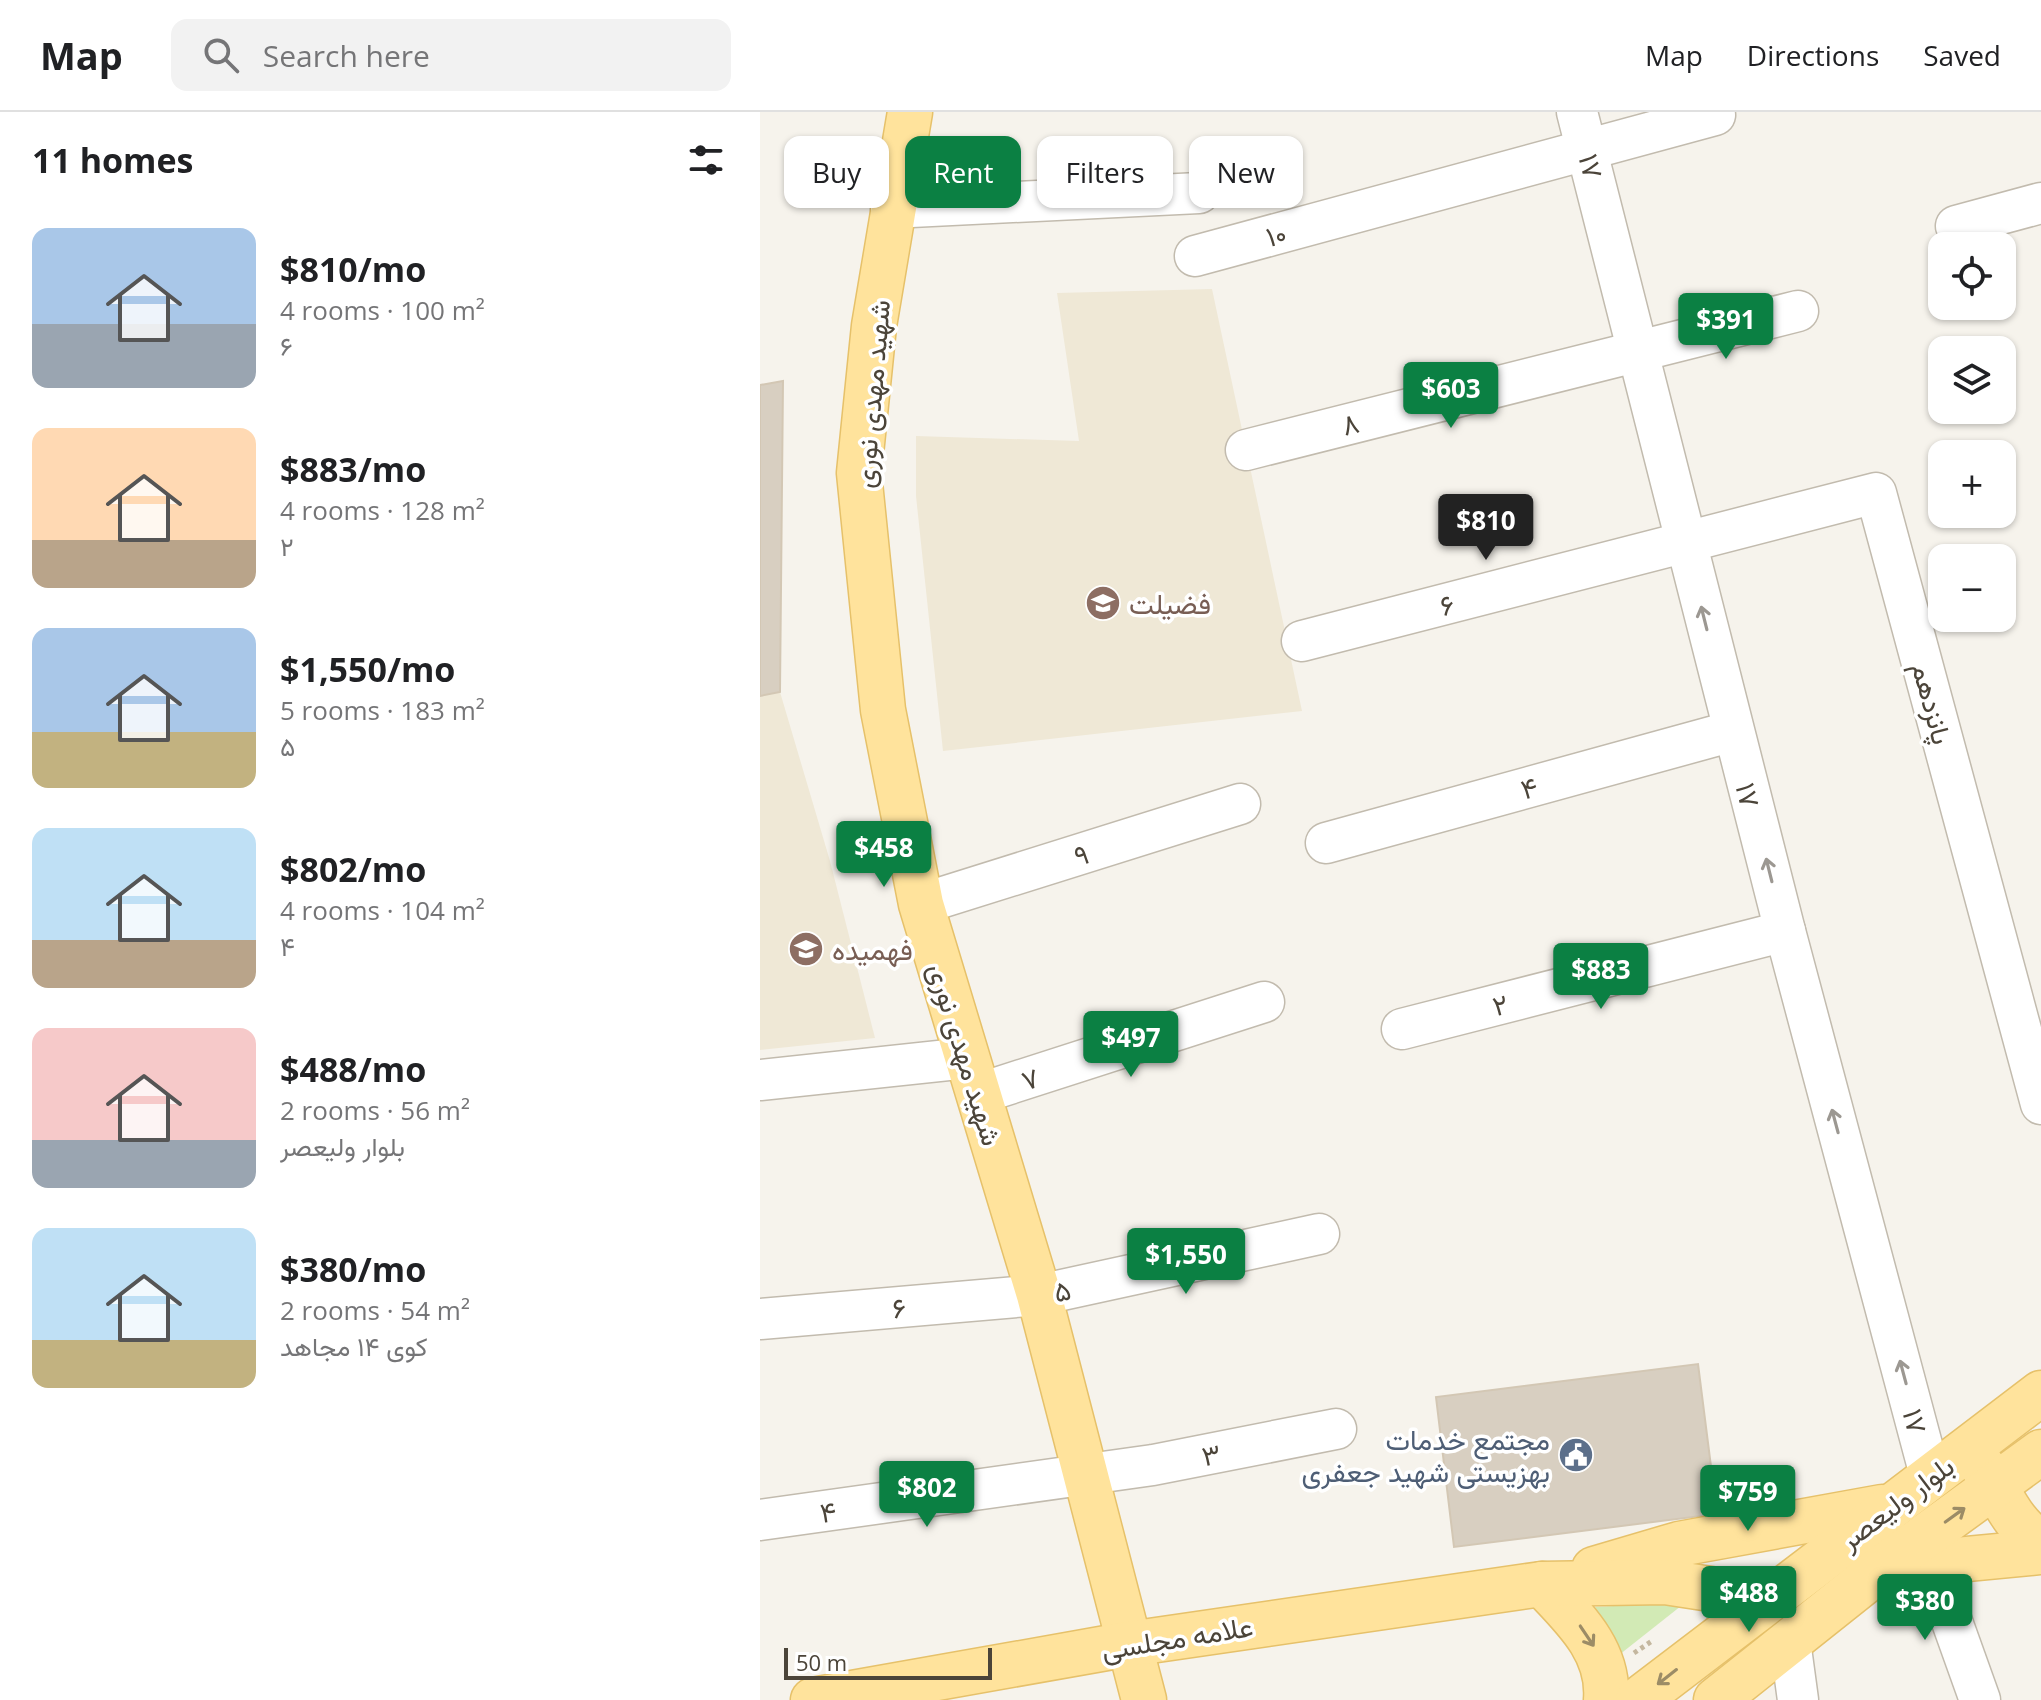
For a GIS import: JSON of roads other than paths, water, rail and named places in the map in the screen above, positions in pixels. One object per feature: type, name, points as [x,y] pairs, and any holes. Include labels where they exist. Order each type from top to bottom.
[{"type":"main road","name":"شهید مهدی نوری","points":[[910,112],[891,208],[874,326],[859,473],[883,710],[921,904],[1039,1295],[1144,1700]]},
{"type":"main road","name":"بلوار ولیعصر","points":[[1638,1700],[1888,1506],[2041,1393]]},
{"type":"main road","points":[[1969,1448],[1997,1485],[2009,1515],[2041,1542]]},
{"type":"main road","name":"بلوار ولیعصر","points":[[1716,1700],[1883,1567],[2041,1452]]},
{"type":"main road","points":[[1997,1485],[2041,1495]]},
{"type":"main road","points":[[1542,1584],[1679,1544],[1888,1506]]},
{"type":"main road","points":[[1679,1544],[1717,1554],[1736,1565],[1769,1598],[1790,1641]]},
{"type":"main road","points":[[1883,1567],[2041,1552]]},
{"type":"main road","points":[[1542,1584],[1665,1582],[1769,1598]]},
{"type":"main road","points":[[1542,1584],[1592,1639],[1607,1686],[1606,1700]]},
{"type":"main road","name":"علامه مجلسی","points":[[813,1700],[1129,1644],[1542,1584]]},
{"type":"street","points":[[1582,130],[1715,115]]},
{"type":"street","name":"۱۰","points":[[1195,256],[1582,130]]},
{"type":"street","name":"۱۷","points":[[1582,130],[1640,349],[1685,544],[1733,731],[1930,1475]]},
{"type":"street","points":[[891,208],[1189,193]]},
{"type":"street","points":[[1956,226],[2041,203]]},
{"type":"street","name":"۸","points":[[1246,450],[1798,311]]},
{"type":"street","name":"پانزدهم","points":[[1685,544],[1876,493],[2041,1104]]},
{"type":"street","name":"۶","points":[[1302,641],[1685,544]]},
{"type":"street","name":"۴","points":[[1326,843],[1733,731]]},
{"type":"street","name":"۹","points":[[921,904],[1240,804]]},
{"type":"street","name":"۲","points":[[1402,1029],[1785,931]]},
{"type":"street","name":"۷","points":[[760,1080],[972,1076],[1264,1002]]},
{"type":"street","name":"۵","points":[[1039,1295],[1319,1234]]},
{"type":"street","name":"۶","points":[[760,1319],[1039,1295]]},
{"type":"street","name":"۳","points":[[1086,1475],[1336,1429]]},
{"type":"street","name":"۴","points":[[760,1520],[1086,1475]]},
{"type":"street","points":[[1931,1563],[1980,1700]]},
{"type":"street","points":[[1790,1641],[1798,1700]]},
{"type":"place","name":"فضیلت","points":[[1103,603]]},
{"type":"place","name":"فهمیده","points":[[806,949]]},
{"type":"place","name":"مجتمع خدمات بهزیستی شهید جعفری","points":[[1576,1455]]}]
